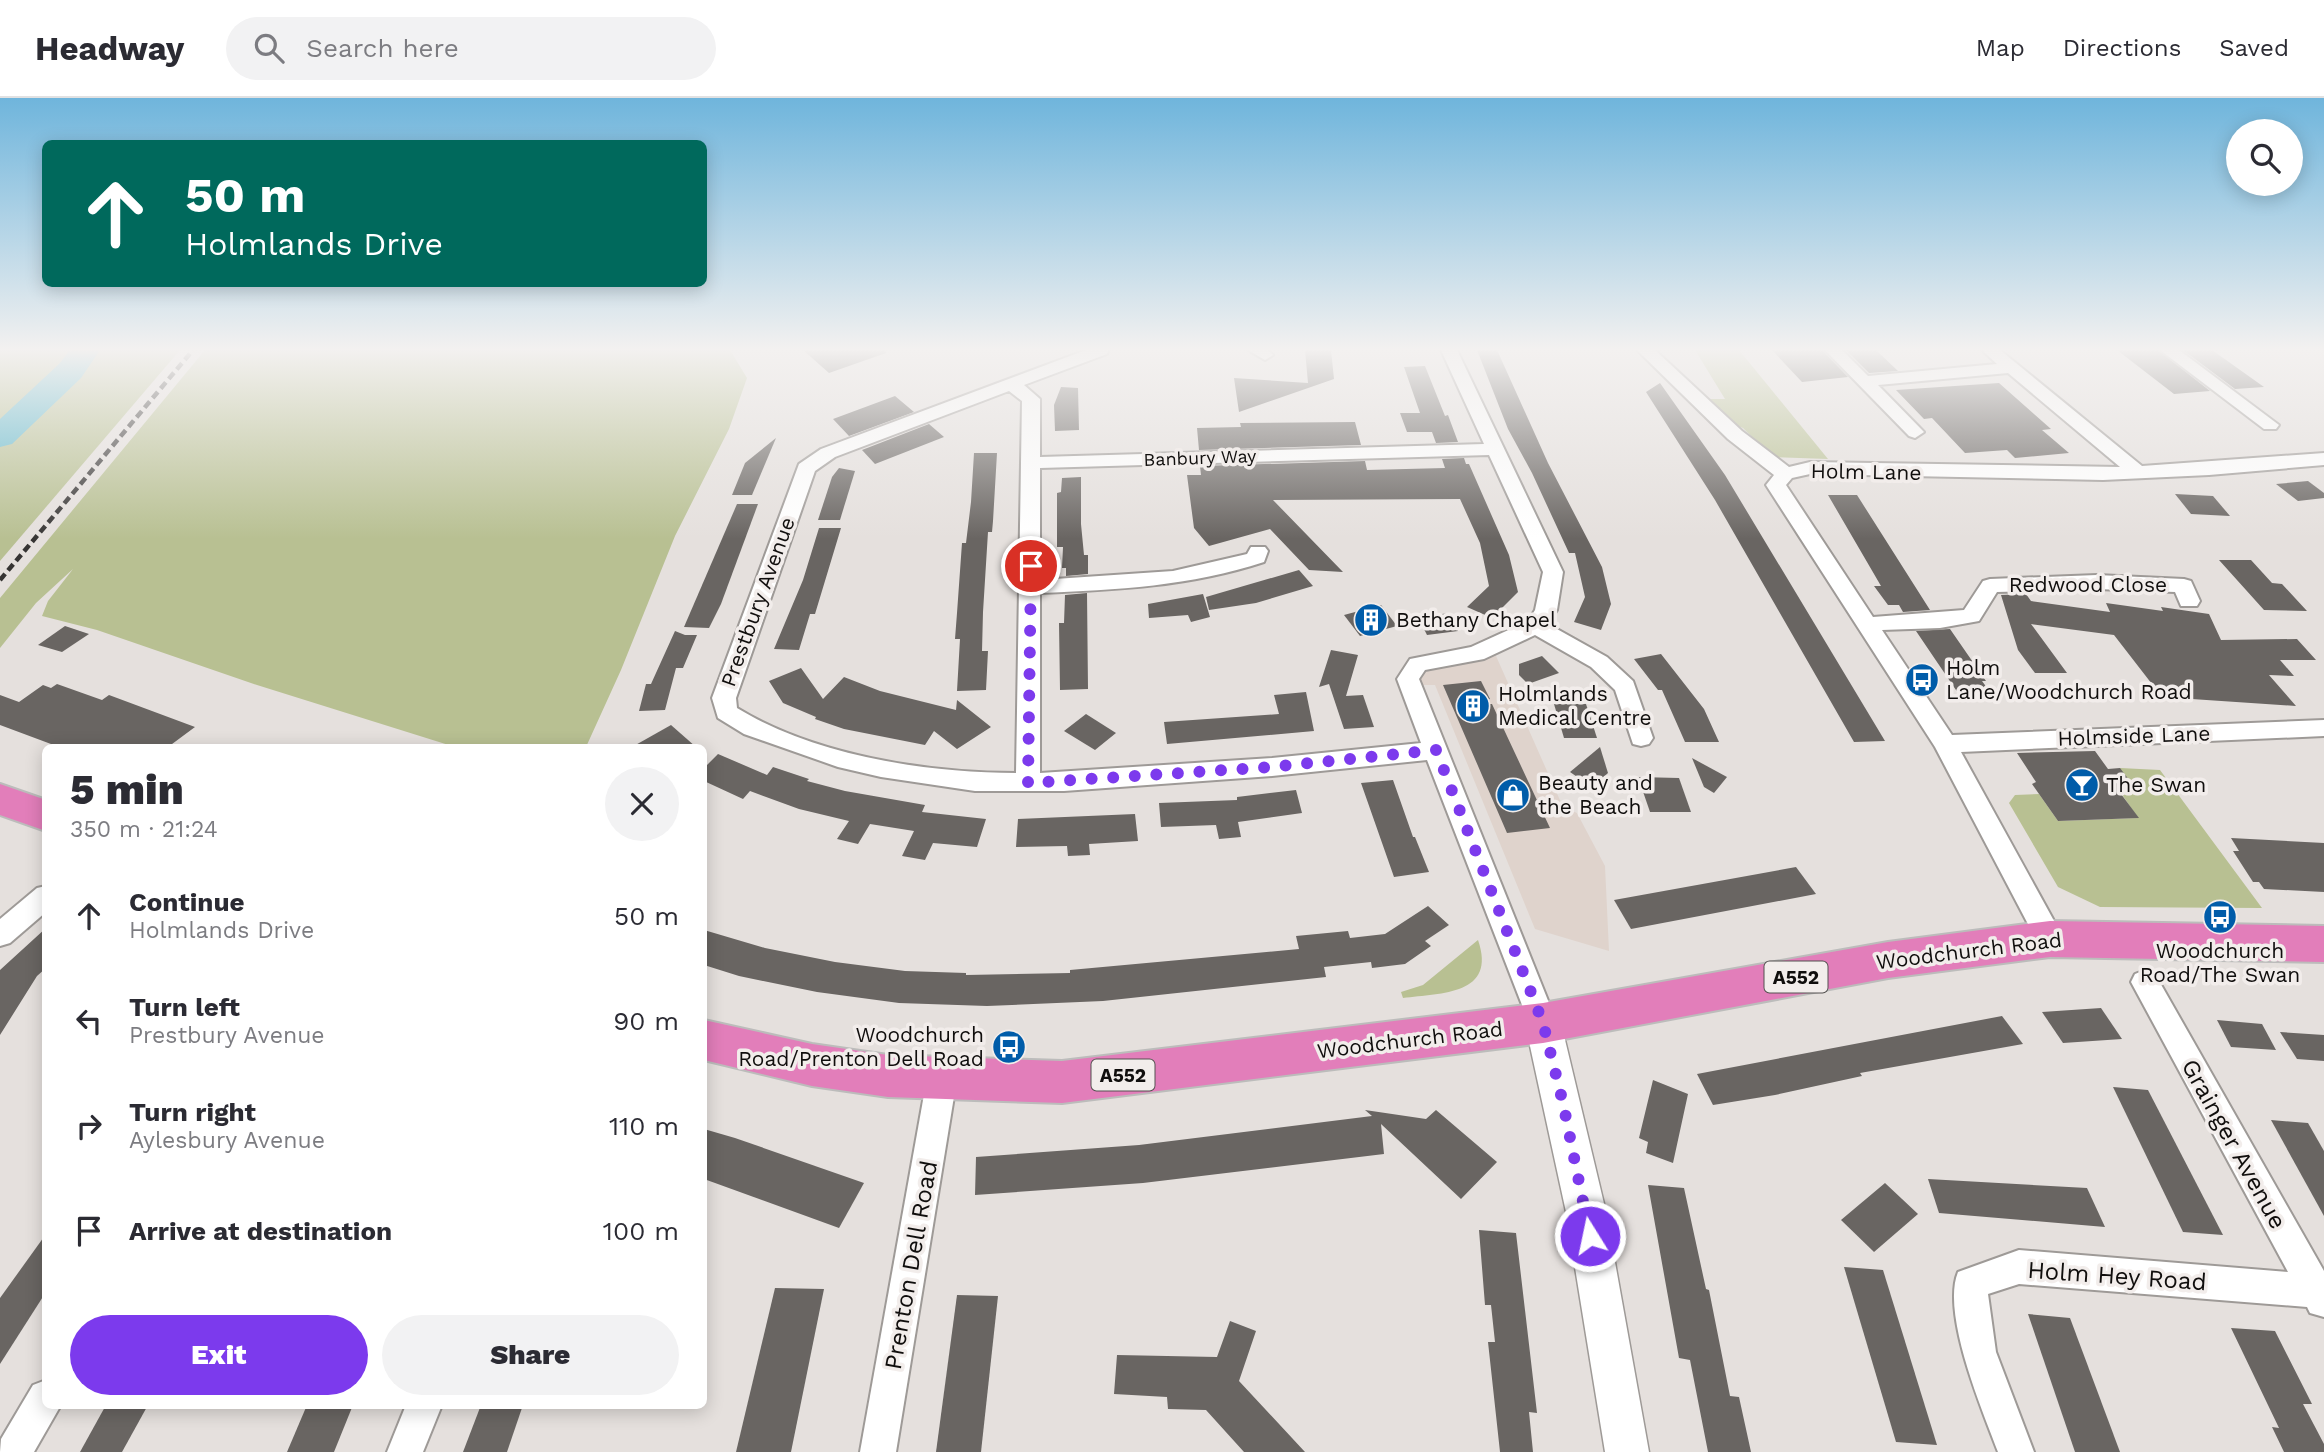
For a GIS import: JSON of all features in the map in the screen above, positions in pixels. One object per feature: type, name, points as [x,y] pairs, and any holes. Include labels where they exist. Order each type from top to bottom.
[{"type":"highway","points":[[0,799],[42,815]]},
{"type":"highway","name":"Woodchurch Road","points":[[707,1041],[812,1065],[888,1076],[1062,1082],[1543,1023],[1888,960],[2050,939],[2324,944]]},
{"type":"street","name":"Prestbury Avenue","points":[[934,413],[828,453],[806,468],[728,685],[724,704],[726,712],[752,728],[838,758],[881,768],[975,782],[1028,783],[1272,767],[1436,750]]},
{"type":"street","points":[[1028,783],[1031,413]]},
{"type":"street","points":[[1478,413],[1553,572],[1546,610],[1536,626],[1476,654],[1418,664],[1408,678],[1543,1023],[1586,1212],[1627,1452]]},
{"type":"street","points":[[1712,413],[1785,474]]},
{"type":"street","points":[[1897,413],[1915,432]]},
{"type":"street","points":[[2066,413],[2137,472]]},
{"type":"street","points":[[2254,413],[2270,425]]},
{"type":"street","name":"Banbury Way","points":[[1032,463],[1495,449]]},
{"type":"street","name":"Holm Lane","points":[[2050,939],[1945,744],[1776,485],[1785,474],[1810,468],[1912,472],[2137,472],[2324,459]]},
{"type":"street","points":[[1030,587],[1164,581],[1261,556]]},
{"type":"street","name":"Redwood Close","points":[[1868,624],[1940,621],[1971,616],[1990,586],[2097,582],[2184,586],[2189,601]]},
{"type":"street","points":[[1536,626],[1600,662],[1625,687],[1644,741]]},
{"type":"street","name":"Holmside Lane","points":[[1945,744],[2324,728]]},
{"type":"street","points":[[0,935],[42,899]]},
{"type":"street","name":"Grainger Avenue","points":[[2145,982],[2320,1298]]},
{"type":"street","name":"Prenton Dell Road","points":[[878,1452],[942,1078]]},
{"type":"street","name":"Holm Hey Road","points":[[2016,1452],[1979,1352],[1970,1284],[2019,1267],[2320,1298]]},
{"type":"street","points":[[14,1452],[42,1405]]},
{"type":"street","points":[[405,1452],[422,1409]]},
{"type":"shaded area","points":[[1496,656],[1563,807],[1577,813],[1605,866],[1609,951],[1535,929],[1435,685],[1423,685],[1418,677],[1422,667]]},
{"type":"green space","points":[[0,413],[126,413],[0,561]]},
{"type":"green space","points":[[153,413],[735,413],[675,536],[621,670],[587,744],[445,744],[257,685],[97,630],[42,616],[48,601],[73,569],[36,603],[0,648],[0,598]]},
{"type":"green space","points":[[1715,413],[1791,413],[1828,459],[1772,457],[1743,428],[1722,420]]},
{"type":"green space","points":[[2120,768],[2160,770],[2262,908],[2100,907],[2058,887],[2009,803],[2015,795],[2039,794],[2058,821],[2138,818],[2121,793]]},
{"type":"green space","points":[[1478,940],[1482,958],[1480,972],[1473,981],[1449,992],[1403,998],[1401,992],[1423,985]]},
{"type":"building","points":[[849,413],[911,413],[849,436],[833,419]]},
{"type":"building","points":[[1054,413],[1079,413],[1079,430],[1055,431]]},
{"type":"building","points":[[1400,413],[1444,413],[1445,416],[1448,415],[1458,442],[1436,443],[1432,432],[1407,432]]},
{"type":"building","points":[[1502,413],[1526,413],[1602,567],[1611,604],[1601,630],[1574,622],[1585,597],[1575,553],[1569,553],[1532,473]]},
{"type":"building","points":[[1660,413],[1681,413],[1725,475],[1885,741],[1854,742],[1715,500]]},
{"type":"building","points":[[1918,413],[2033,413],[2051,429],[2042,430],[2069,453],[2015,458],[2007,450],[1965,453],[1932,418],[1924,419]]},
{"type":"building","points":[[1355,422],[1361,445],[1199,450],[1197,428],[1241,427],[1240,423]]},
{"type":"building","points":[[929,424],[944,437],[875,464],[862,450]]},
{"type":"building","points":[[776,438],[752,495],[732,495],[745,463]]},
{"type":"building","points":[[974,453],[997,453],[983,612],[982,651],[988,651],[986,690],[957,691],[960,639],[955,639],[962,543],[966,543]]},
{"type":"building","points":[[1464,458],[1509,555],[1518,592],[1492,618],[1467,607],[1489,586],[1480,543],[1460,499],[1273,500],[1343,572],[1309,570],[1270,529],[1209,546],[1194,528],[1187,475],[1201,475],[1200,466],[1365,461],[1367,470],[1445,468],[1442,459]]},
{"type":"building","points":[[839,468],[855,471],[840,520],[818,520],[832,477]]},
{"type":"building","points":[[1081,477],[1081,524],[1084,555],[1088,555],[1088,574],[1066,576],[1066,568],[1062,568],[1063,547],[1057,547],[1057,493],[1061,492],[1062,478]]},
{"type":"building","points":[[2308,481],[2324,493],[2324,498],[2298,501],[2276,484]]},
{"type":"building","points":[[2175,494],[2213,496],[2230,516],[2191,514]]},
{"type":"building","points":[[1828,495],[1857,495],[1930,610],[1903,612],[1899,605],[1888,605],[1874,586],[1881,586]]},
{"type":"building","points":[[737,504],[758,504],[721,604],[709,628],[684,627]]},
{"type":"building","points":[[819,528],[841,528],[815,614],[810,614],[799,650],[774,649],[803,580]]},
{"type":"building","points":[[2219,560],[2251,560],[2272,583],[2282,584],[2307,611],[2264,610]]},
{"type":"building","points":[[1299,570],[1313,586],[1256,603],[1209,610],[1206,597]]},
{"type":"building","points":[[1087,593],[1088,689],[1060,690],[1059,623],[1064,623],[1065,595]]},
{"type":"building","points":[[1203,594],[1210,617],[1191,622],[1188,615],[1149,618],[1148,604]]},
{"type":"building","points":[[2026,594],[2031,601],[2110,612],[2106,603],[2209,614],[2221,640],[2297,639],[2316,660],[2280,660],[2294,676],[2269,675],[2296,706],[2162,697],[2114,635],[2031,624],[2067,673],[2035,673],[2018,650],[2001,595]]},
{"type":"building","name":"Bethany Chapel","points":[[1381,605],[1397,626],[1360,636],[1344,615]]},
{"type":"building","points":[[1450,613],[1458,631],[1427,635],[1418,617]]},
{"type":"building","points":[[65,626],[89,634],[62,652],[38,645]]},
{"type":"building","points":[[1950,629],[1986,681],[1982,681],[1990,692],[1958,693],[1916,631]]},
{"type":"building","points":[[675,631],[685,635],[697,635],[683,668],[676,668],[665,710],[639,711],[646,684],[651,684]]},
{"type":"building","points":[[1331,650],[1358,655],[1346,696],[1363,695],[1374,727],[1344,729],[1329,684],[1319,687]]},
{"type":"building","points":[[1661,654],[1704,709],[1719,742],[1685,742],[1662,690],[1658,690],[1634,659]]},
{"type":"building","points":[[1542,656],[1559,673],[1528,684],[1519,675],[1519,664]]},
{"type":"building","points":[[801,668],[823,699],[844,677],[880,691],[956,710],[957,700],[991,727],[957,749],[934,731],[925,745],[844,729],[815,719],[816,717],[783,703],[769,681]]},
{"type":"building","points":[[1481,681],[1490,699],[1476,704],[1492,704],[1550,828],[1507,833],[1443,685]]},
{"type":"building","points":[[57,684],[102,700],[109,695],[195,727],[172,744],[51,744],[0,725],[0,695],[19,702],[43,685],[51,688]]},
{"type":"building","points":[[1306,692],[1314,731],[1167,744],[1164,722],[1279,714],[1274,695]]},
{"type":"building","points":[[1554,704],[1586,704],[1597,738],[1564,738]]},
{"type":"building","points":[[1086,714],[1116,733],[1095,750],[1064,731]]},
{"type":"building","points":[[671,725],[693,744],[637,744]]},
{"type":"building","points":[[1600,747],[1608,773],[1592,787],[1570,772]]},
{"type":"building","name":"The Swan","points":[[2095,751],[2108,769],[2120,768],[2139,793],[2121,794],[2139,818],[2058,821],[2032,784],[2036,782],[2017,753]]},
{"type":"building","points":[[718,754],[767,775],[773,767],[809,779],[807,781],[845,791],[925,805],[922,812],[986,819],[977,847],[933,843],[925,860],[902,856],[914,831],[870,824],[858,844],[837,839],[849,821],[799,809],[750,791],[743,799],[707,782],[707,765]]},
{"type":"building","points":[[1692,758],[1727,777],[1714,793],[1704,787]]},
{"type":"building","points":[[1638,777],[1679,778],[1691,812],[1650,812]]},
{"type":"building","points":[[1393,780],[1413,837],[1429,872],[1394,877],[1361,783]]},
{"type":"building","points":[[1296,790],[1302,813],[1238,822],[1241,837],[1219,839],[1216,825],[1161,827],[1159,803],[1237,800],[1237,797]]},
{"type":"building","points":[[1135,814],[1138,841],[1089,844],[1090,855],[1068,856],[1067,846],[1016,847],[1018,819]]},
{"type":"building","points":[[2231,838],[2324,843],[2324,892],[2264,889],[2259,882],[2253,882],[2233,851],[2239,851]]},
{"type":"building","points":[[1796,867],[1816,894],[1631,929],[1614,900]]},
{"type":"building","points":[[1428,906],[1449,925],[1425,941],[1431,946],[1405,964],[1372,968],[1371,962],[1324,967],[1326,977],[1103,1001],[987,1006],[899,1003],[817,992],[739,976],[707,966],[707,931],[765,948],[835,962],[966,975],[1070,973],[1070,970],[1299,949],[1296,936],[1348,931],[1350,938],[1385,934]]},
{"type":"building","points":[[42,932],[42,972],[0,1035],[0,970]]},
{"type":"building","points":[[2101,1008],[2122,1039],[2063,1043],[2042,1012]]},
{"type":"building","points":[[2002,1016],[2023,1044],[1860,1073],[1862,1076],[1775,1095],[1713,1105],[1697,1074]]},
{"type":"building","points":[[2217,1020],[2262,1024],[2276,1050],[2231,1047]]},
{"type":"building","points":[[2280,1032],[2324,1035],[2324,1061],[2297,1059]]},
{"type":"building","points":[[1653,1080],[1688,1094],[1673,1163],[1646,1153],[1648,1142],[1639,1138]]},
{"type":"building","points":[[2113,1087],[2148,1090],[2223,1235],[2183,1232]]},
{"type":"building","points":[[1365,1110],[1426,1119],[1436,1110],[1497,1162],[1461,1199],[1381,1124],[1384,1154],[1143,1183],[975,1195],[976,1157],[1139,1145],[1372,1116]]},
{"type":"building","points":[[2271,1120],[2308,1123],[2324,1151],[2324,1216]]},
{"type":"building","points":[[707,1130],[864,1183],[839,1228],[707,1180]]},
{"type":"building","points":[[1928,1179],[2087,1188],[2105,1227],[1939,1213]]},
{"type":"building","points":[[1885,1183],[1918,1214],[1874,1252],[1841,1220]]},
{"type":"building","points":[[1648,1185],[1684,1188],[1706,1289],[1709,1290],[1730,1396],[1739,1397],[1751,1452],[1708,1452],[1690,1360],[1679,1358]]},
{"type":"building","points":[[1479,1230],[1516,1233],[1537,1413],[1529,1412],[1533,1452],[1500,1452],[1488,1342],[1495,1342],[1491,1305],[1485,1305]]},
{"type":"building","points":[[42,1240],[42,1298],[0,1364],[0,1298]]},
{"type":"building","points":[[1844,1267],[1883,1270],[1937,1445],[1896,1442]]},
{"type":"building","points":[[775,1288],[824,1289],[791,1452],[736,1452]]},
{"type":"building","points":[[957,1295],[998,1296],[981,1452],[936,1452]]},
{"type":"building","points":[[2028,1314],[2070,1318],[2120,1452],[2075,1452]]},
{"type":"building","points":[[1230,1321],[1256,1331],[1239,1381],[1305,1452],[1244,1452],[1206,1410],[1168,1409],[1167,1397],[1114,1394],[1117,1355],[1217,1357]]},
{"type":"building","points":[[2231,1328],[2275,1331],[2312,1404],[2303,1404],[2324,1444],[2324,1452],[2284,1452],[2272,1427],[2279,1428]]},
{"type":"building","points":[[104,1409],[146,1409],[122,1452],[80,1452]]},
{"type":"building","points":[[305,1409],[351,1409],[334,1452],[287,1452]]},
{"type":"building","points":[[479,1409],[522,1409],[507,1452],[463,1452]]},
{"type":"waterway","points":[[0,437],[25,413]]},
{"type":"railway","points":[[0,580],[140,413]]},
{"type":"place","name":"Bethany Chapel","points":[[1371,620]]},
{"type":"place","name":"Holm Lane/Woodchurch Road","points":[[1922,680]]},
{"type":"place","name":"Holmlands Medical Centre","points":[[1473,706]]},
{"type":"place","name":"The Swan","points":[[2082,785]]},
{"type":"place","name":"Beauty and the Beach","points":[[1513,795]]},
{"type":"place","name":"Woodchurch Road/The Swan","points":[[2220,917]]},
{"type":"place","name":"Woodchurch Road/Prenton Dell Road","points":[[1009,1047]]},
{"type":"route","points":[[1031,566],[1028,783],[1272,767],[1436,750],[1543,1023],[1563,1103],[1590,1236]]}]
